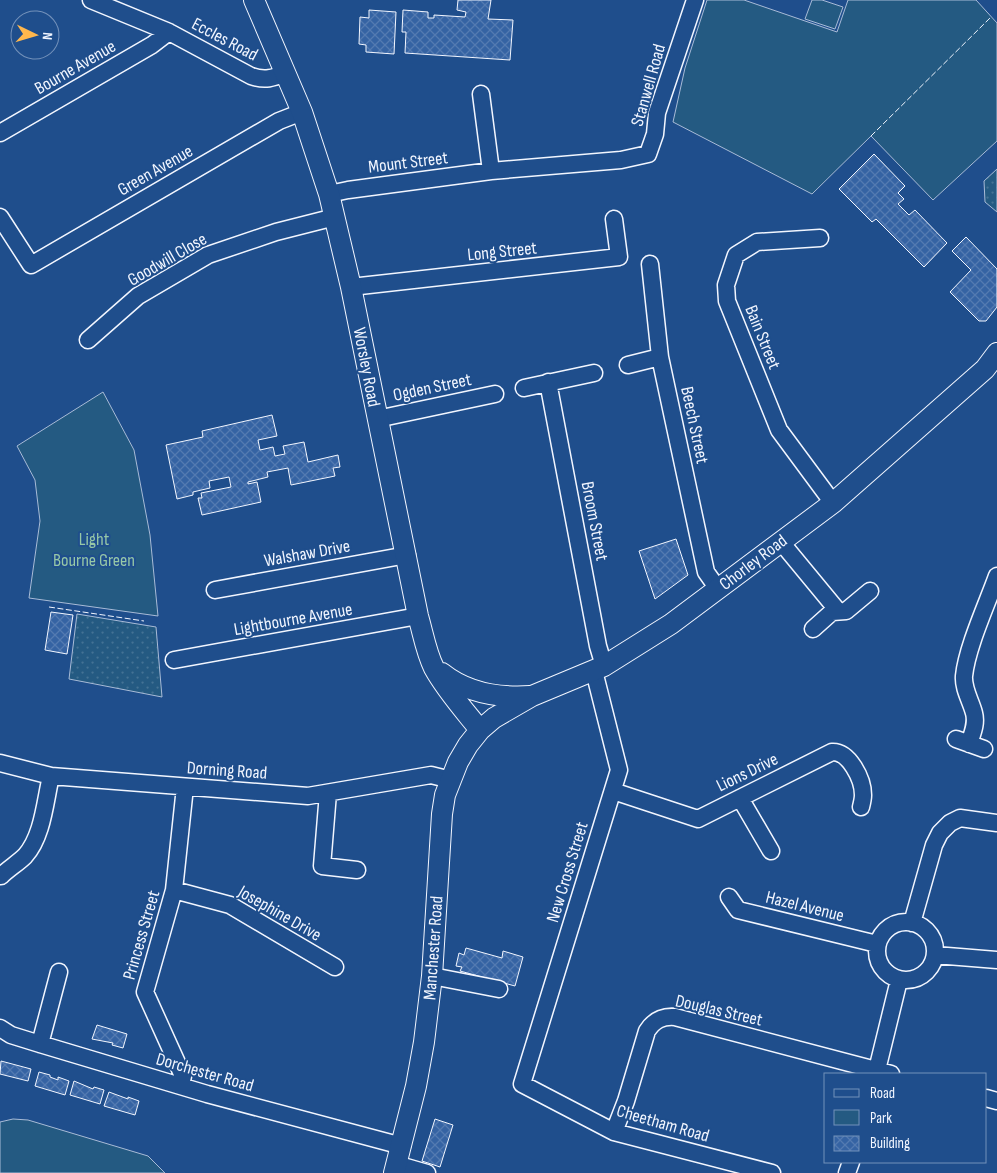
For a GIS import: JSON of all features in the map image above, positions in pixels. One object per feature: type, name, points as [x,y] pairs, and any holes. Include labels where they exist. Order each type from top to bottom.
[{"type":"main road","name":"Worsley Road","points":[[254,0],[302,112],[329,194],[407,555],[418,616],[427,650],[434,667],[456,700],[480,730]]},
{"type":"main road","name":"Chorley Road","points":[[480,730],[514,705],[599,669],[672,624],[833,503],[994,362]]},
{"type":"main road","points":[[434,667],[458,684],[477,692],[505,697],[532,696]]},
{"type":"main road","name":"Manchester Road","points":[[397,1161],[424,1042],[432,976],[442,814],[445,795],[464,751],[480,730]]},
{"type":"street","name":"Eccles Road","points":[[91,0],[169,32],[259,79],[268,79],[286,73]]},
{"type":"street","name":"Stanwell Road","points":[[621,160],[648,154],[655,134],[658,113],[695,0]]},
{"type":"street","name":"Bourne Avenue","points":[[0,133],[152,45],[169,32]]},
{"type":"street","points":[[481,94],[491,171]]},
{"type":"street","name":"Green Avenue","points":[[0,217],[31,265],[279,121],[302,112]]},
{"type":"street","name":"Mount Street","points":[[329,194],[491,171],[621,160]]},
{"type":"street","name":"Goodwill Close","points":[[88,340],[138,296],[208,255],[276,232],[335,217]]},
{"type":"street","name":"Long Street","points":[[350,287],[619,257],[614,219]]},
{"type":"street","name":"Bain Street","points":[[820,238],[757,242],[736,255],[726,285],[727,301],[779,430],[833,503]]},
{"type":"street","name":"Beech Street","points":[[650,264],[660,357],[706,572],[718,589]]},
{"type":"street","points":[[628,365],[660,357]]},
{"type":"street","points":[[524,388],[594,372]]},
{"type":"street","name":"Broom Street","points":[[548,382],[598,646],[599,669]]},
{"type":"street","name":"Ogden Street","points":[[377,419],[496,394]]},
{"type":"street","points":[[780,542],[838,611]]},
{"type":"street","name":"Walshaw Drive","points":[[215,590],[407,555]]},
{"type":"street","points":[[970,744],[975,726],[975,715],[965,686],[964,675],[971,648],[997,576]]},
{"type":"street","points":[[813,629],[832,612],[846,612],[870,591]]},
{"type":"street","name":"Lightbourne Avenue","points":[[174,660],[418,616]]},
{"type":"street","name":"New Cross Street","points":[[522,1084],[619,770],[599,669]]},
{"type":"street","name":"Lions Drive","points":[[613,791],[698,819],[832,752],[838,752],[853,766],[862,785],[861,807]]},
{"type":"street","name":"Dorning Road","points":[[0,763],[51,776],[308,796],[431,775],[450,780]]},
{"type":"street","points":[[1,876],[24,856],[32,846],[37,835],[51,776]]},
{"type":"street","name":"Princess Street","points":[[181,1085],[184,1076],[145,992],[174,890],[185,787]]},
{"type":"street","points":[[328,793],[322,866],[357,870]]},
{"type":"street","points":[[740,798],[771,851]]},
{"type":"street","points":[[912,922],[934,845],[940,833],[950,823],[960,818],[997,823]]},
{"type":"street","name":"Josephine Drive","points":[[174,890],[230,905],[335,968]]},
{"type":"street","name":"Hazel Avenue","points":[[729,897],[738,910],[877,944]]},
{"type":"street","points":[[912,922],[928,931],[935,947],[935,955],[932,965],[926,973],[909,981],[899,980],[890,977],[883,971],[878,962],[877,944],[881,936],[894,924],[912,922]]},
{"type":"street","points":[[935,955],[997,960]]},
{"type":"street","points":[[40,1044],[59,972]]},
{"type":"street","points":[[432,976],[499,990]]},
{"type":"street","points":[[881,1073],[899,980]]},
{"type":"street","name":"Douglas Street","points":[[614,1132],[626,1101],[647,1031],[658,1019],[667,1017],[675,1017],[881,1073]]},
{"type":"street","name":"Dorchester Road","points":[[0,1028],[11,1035],[181,1085],[427,1173]]},
{"type":"street","name":"Cheetham Road","points":[[522,1084],[614,1132],[772,1173]]},
{"type":"green space","points":[[707,0],[744,0],[837,32],[848,0],[976,0],[997,23],[997,141],[933,200],[871,136],[812,194],[673,122],[685,68]]},
{"type":"green space","points":[[812,0],[822,0],[843,7],[835,29],[805,19]]},
{"type":"green space","points":[[997,169],[997,212],[985,202],[984,181]]},
{"type":"green space","name":"Light Bourne Green","points":[[103,392],[134,450],[150,535],[158,616],[29,598],[40,521],[35,480],[17,446]]},
{"type":"green space","points":[[77,614],[156,627],[162,697],[69,679]]},
{"type":"green space","points":[[13,1119],[28,1120],[148,1156],[165,1173],[0,1173],[0,1122]]},
{"type":"building","points":[[458,0],[491,0],[488,19],[513,20],[510,60],[405,53],[406,32],[402,32],[403,10],[428,12],[428,18],[434,18],[434,15],[465,17],[466,12],[457,10]]},
{"type":"building","points":[[369,10],[396,12],[394,54],[366,52],[366,45],[359,44],[360,17],[369,18]]},
{"type":"building","points":[[874,154],[905,186],[898,193],[904,199],[898,204],[909,215],[915,210],[947,243],[924,267],[876,219],[872,222],[839,189]]},
{"type":"building","points":[[966,237],[997,269],[997,307],[986,321],[979,321],[950,292],[971,270],[952,251]]},
{"type":"building","points":[[272,415],[277,436],[258,440],[260,450],[273,447],[275,456],[285,454],[283,446],[304,442],[308,462],[338,455],[340,467],[333,468],[335,476],[291,485],[288,468],[267,472],[268,477],[248,482],[248,484],[257,482],[261,502],[202,515],[198,498],[202,498],[201,493],[231,487],[229,477],[209,481],[210,488],[193,492],[193,495],[177,499],[166,445],[203,437],[202,431]]},
{"type":"building","points":[[676,539],[688,575],[655,599],[639,551]]},
{"type":"building","points":[[51,612],[73,615],[67,654],[45,650]]},
{"type":"building","points":[[466,948],[502,958],[503,951],[523,957],[515,986],[460,971],[462,967],[456,966],[459,953],[464,955]]},
{"type":"building","points":[[97,1025],[127,1034],[123,1048],[112,1045],[113,1043],[92,1039]]},
{"type":"building","points":[[1,1061],[31,1069],[28,1081],[0,1074]]},
{"type":"building","points":[[39,1072],[50,1075],[50,1077],[58,1080],[58,1077],[69,1081],[65,1095],[35,1086]]},
{"type":"building","points":[[74,1081],[93,1089],[94,1087],[104,1090],[100,1104],[70,1095]]},
{"type":"building","points":[[109,1092],[139,1101],[135,1115],[104,1106]]},
{"type":"building","points":[[435,1119],[453,1125],[440,1167],[422,1161]]},
{"type":"fence","points":[[871,136],[991,17]]},
{"type":"fence","points":[[49,607],[144,621]]}]
